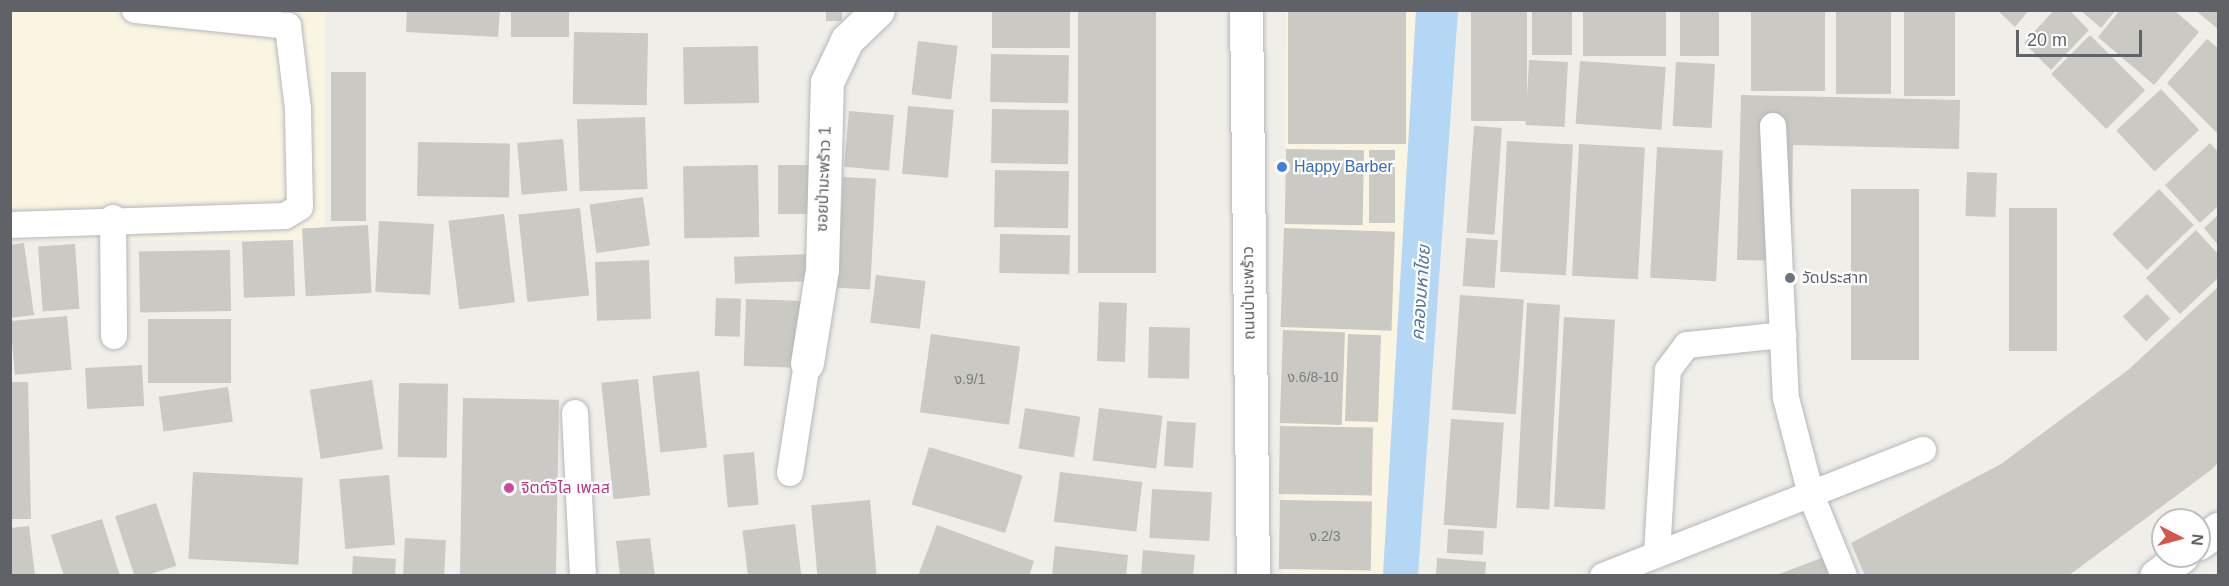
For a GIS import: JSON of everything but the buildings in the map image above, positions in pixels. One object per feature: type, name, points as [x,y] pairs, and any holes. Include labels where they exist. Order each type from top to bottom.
[{"type":"street","name":"ซอยป่ามะพร้าว 1","points":[[807,363],[822,269],[827,82],[847,40],[878,10]]},
{"type":"street","name":"ถนนป่ามะพร้าว","points":[[1246,10],[1253,576]]},
{"type":"lane","points":[[10,225],[113,218],[285,216],[300,207],[297,97],[288,26],[135,10]]},
{"type":"lane","points":[[1773,126],[1786,398],[1811,495],[1844,576]]},
{"type":"lane","points":[[113,218],[114,336]]},
{"type":"lane","points":[[1647,563],[1668,369],[1687,345],[1783,335]]},
{"type":"lane","points":[[790,473],[807,363]]},
{"type":"lane","points":[[575,413],[583,576]]},
{"type":"lane","points":[[1603,576],[1647,563],[1923,450]]},
{"type":"shaded area","points":[[11,11],[325,11],[325,240],[11,240]]},
{"type":"shaded area","points":[[1286,11],[1416,11],[1383,575],[1283,576]]},
{"type":"water","name":"คลองมหาไชย","points":[[1416,11],[1458,11],[1418,575],[1383,575]]},
{"type":"place","name":"Happy Barber","points":[[1282,167]]},
{"type":"place","name":"วัดประสาท","points":[[1790,278]]},
{"type":"place","name":"จิตต์วิไล เพลส","points":[[509,488]]}]
